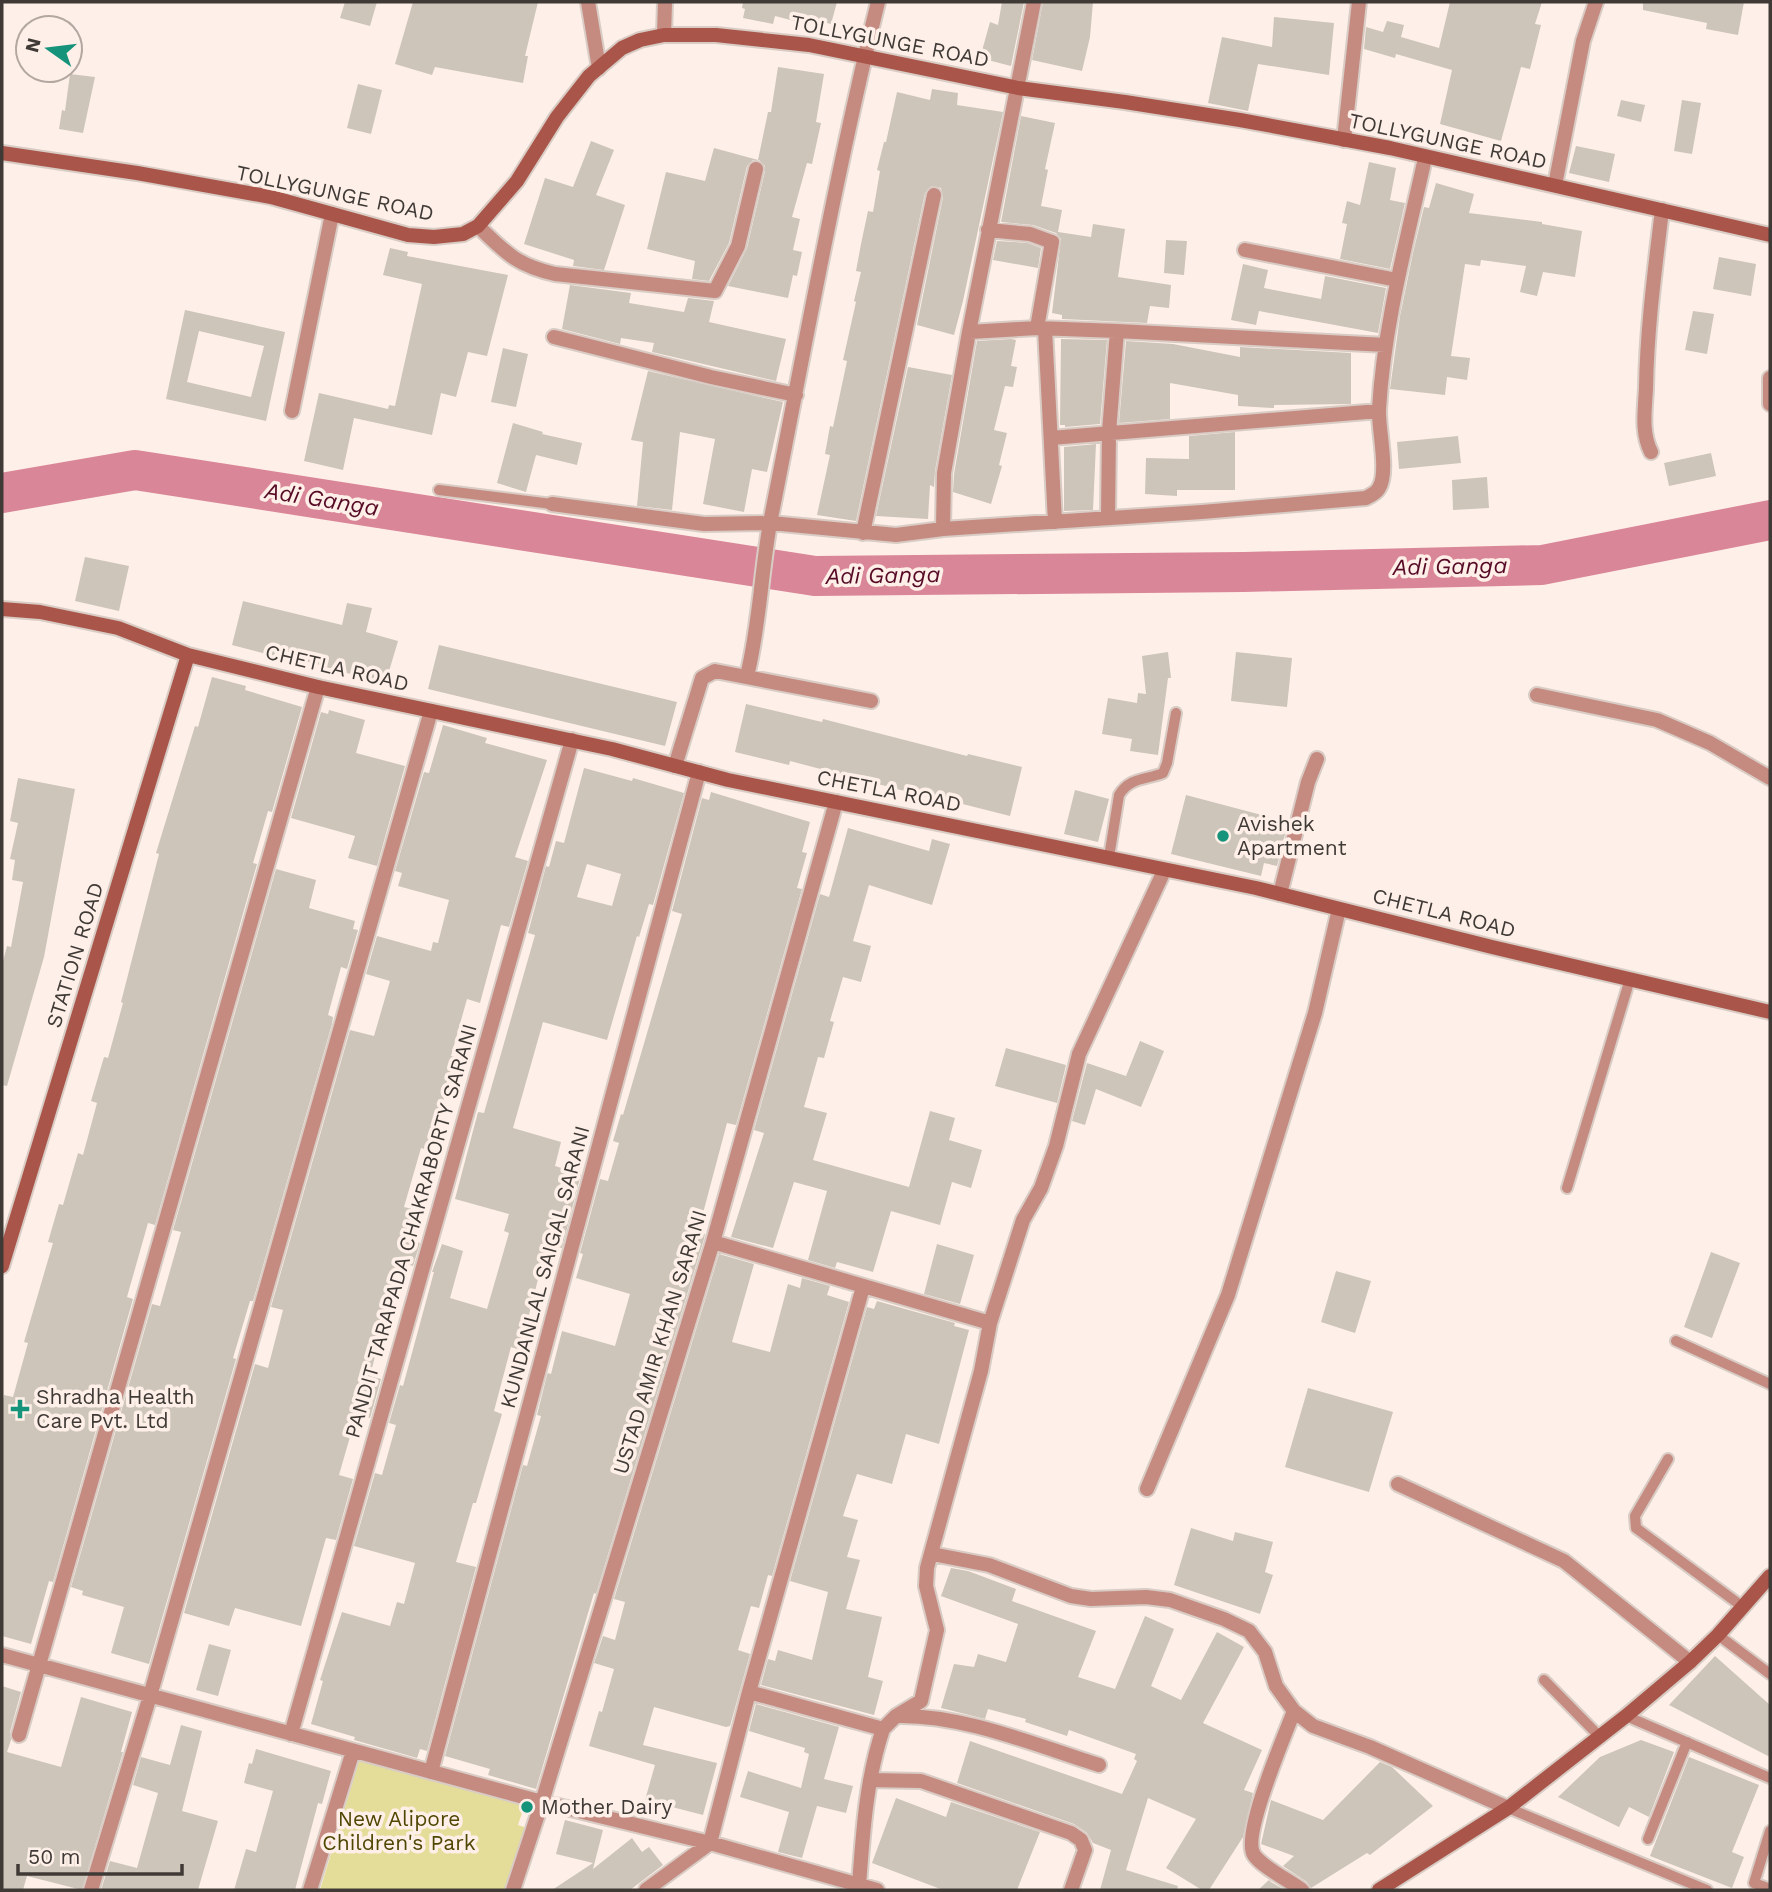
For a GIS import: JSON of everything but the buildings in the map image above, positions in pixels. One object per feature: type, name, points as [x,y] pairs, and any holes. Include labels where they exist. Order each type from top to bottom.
[{"type":"street","points":[[587,2],[599,68]]},
{"type":"street","points":[[664,2],[664,35]]},
{"type":"street","points":[[747,676],[755,641],[770,527],[827,227],[878,2]]},
{"type":"street","points":[[943,529],[944,473],[988,230],[1034,2]]},
{"type":"street","points":[[1344,140],[1359,2]]},
{"type":"street","points":[[1555,185],[1583,41],[1597,2]]},
{"type":"street","name":"TOLLYGUNGE ROAD","points":[[2,153],[271,197],[408,235],[435,237],[463,234],[478,226],[517,181],[557,117],[589,76],[622,48],[640,40],[664,35],[716,35],[766,40],[1018,88],[1125,102],[1344,140],[1770,235]]},
{"type":"street","points":[[552,504],[705,524],[896,535],[943,529],[1366,498],[1379,489],[1383,473],[1379,411],[1386,345],[1425,158]]},
{"type":"street","points":[[478,226],[509,257],[529,268],[555,274],[715,291],[738,246],[756,169]]},
{"type":"street","points":[[863,533],[934,195]]},
{"type":"street","points":[[1651,452],[1646,442],[1644,424],[1647,338],[1662,210]]},
{"type":"street","points":[[292,411],[332,214]]},
{"type":"street","points":[[988,230],[1030,234],[1052,242],[1041,328],[1055,522]]},
{"type":"street","points":[[1245,250],[1398,280]]},
{"type":"street","points":[[969,332],[1041,328],[1386,345]]},
{"type":"street","points":[[1108,518],[1109,432],[1116,331]]},
{"type":"street","points":[[554,337],[710,377],[796,395]]},
{"type":"street","points":[[1770,378],[1770,404]]},
{"type":"street","points":[[1051,438],[1379,411]]},
{"type":"street","name":"CHETLA ROAD","points":[[2,610],[40,612],[118,628],[188,655],[318,687],[572,740],[699,772],[836,802],[1280,894],[1770,1012]]},
{"type":"street","name":"STATION ROAD","points":[[2,1266],[188,655]]},
{"type":"street","points":[[675,766],[702,678],[715,671],[870,701]]},
{"type":"street","points":[[19,1735],[318,687]]},
{"type":"street","points":[[1537,695],[1657,720],[1710,743],[1770,778]]},
{"type":"street","points":[[91,1890],[150,1696],[431,711]]},
{"type":"street","name":"PANDIT TARAPADA CHAKRABORTY SARANI","points":[[291,1734],[572,740]]},
{"type":"street","points":[[1280,894],[1308,782],[1317,759]]},
{"type":"street","name":"KUNDANLAL SAIGAL SARANI","points":[[431,1772],[699,772]]},
{"type":"street","name":"USTAD AMIR KHAN SARANI","points":[[513,1890],[713,1242],[836,802]]},
{"type":"street","points":[[859,1885],[865,1803],[883,1729],[896,1716],[921,1701],[937,1630],[926,1586],[927,1569],[981,1371],[990,1323],[1023,1220],[1041,1188],[1055,1146],[1079,1054],[1164,871]]},
{"type":"street","points":[[1147,1489],[1228,1294],[1315,1013],[1339,909]]},
{"type":"street","points":[[713,1242],[990,1323]]},
{"type":"street","points":[[646,1890],[710,1843],[749,1692],[863,1287]]},
{"type":"street","points":[[1398,1484],[1563,1561],[1690,1662]]},
{"type":"street","points":[[932,1554],[989,1565],[1071,1596],[1091,1599],[1146,1597],[1170,1600],[1224,1619],[1249,1631],[1265,1652],[1276,1686],[1294,1711],[1313,1726],[1370,1747],[1508,1808]]},
{"type":"street","points":[[1379,1890],[1508,1808],[1600,1737],[1690,1662],[1718,1635],[1770,1576]]},
{"type":"street","points":[[2,1655],[877,1890]]},
{"type":"street","points":[[749,1692],[883,1729]]},
{"type":"street","points":[[1294,1711],[1256,1815],[1251,1846],[1254,1856],[1302,1890]]},
{"type":"street","points":[[896,1716],[954,1720],[1099,1765]]},
{"type":"street","points":[[310,1890],[354,1751]]},
{"type":"street","points":[[870,1780],[921,1781],[1071,1833],[1081,1840],[1085,1850],[1071,1890]]},
{"type":"lane","points":[[439,490],[552,504]]},
{"type":"lane","points":[[1109,858],[1119,794],[1133,780],[1163,774],[1176,713]]},
{"type":"lane","points":[[1567,1188],[1630,979]]},
{"type":"lane","points":[[1676,1341],[1770,1384]]},
{"type":"lane","points":[[1668,1459],[1635,1516],[1636,1528],[1743,1607]]},
{"type":"lane","points":[[1718,1635],[1770,1674]]},
{"type":"lane","points":[[1544,1680],[1600,1737]]},
{"type":"lane","points":[[1626,1716],[1770,1778]]},
{"type":"lane","points":[[1648,1839],[1687,1742]]},
{"type":"lane","points":[[1508,1808],[1707,1890]]},
{"type":"lane","points":[[1770,1831],[1754,1883],[1770,1889]]},
{"type":"green space","name":"New Alipore Children's Park","points":[[359,1761],[525,1804],[518,1825],[533,1830],[516,1890],[320,1890]]},
{"type":"waterway","name":"Adi Ganga","points":[[2,493],[135,470],[815,576],[1244,572],[1542,565],[1770,520]]},
{"type":"place","name":"Avishek Apartment","points":[[1223,836]]},
{"type":"place","name":"Shradha Health Care Pvt. Ltd","points":[[20,1409]]},
{"type":"place","name":"Mother Dairy","points":[[527,1807]]}]
